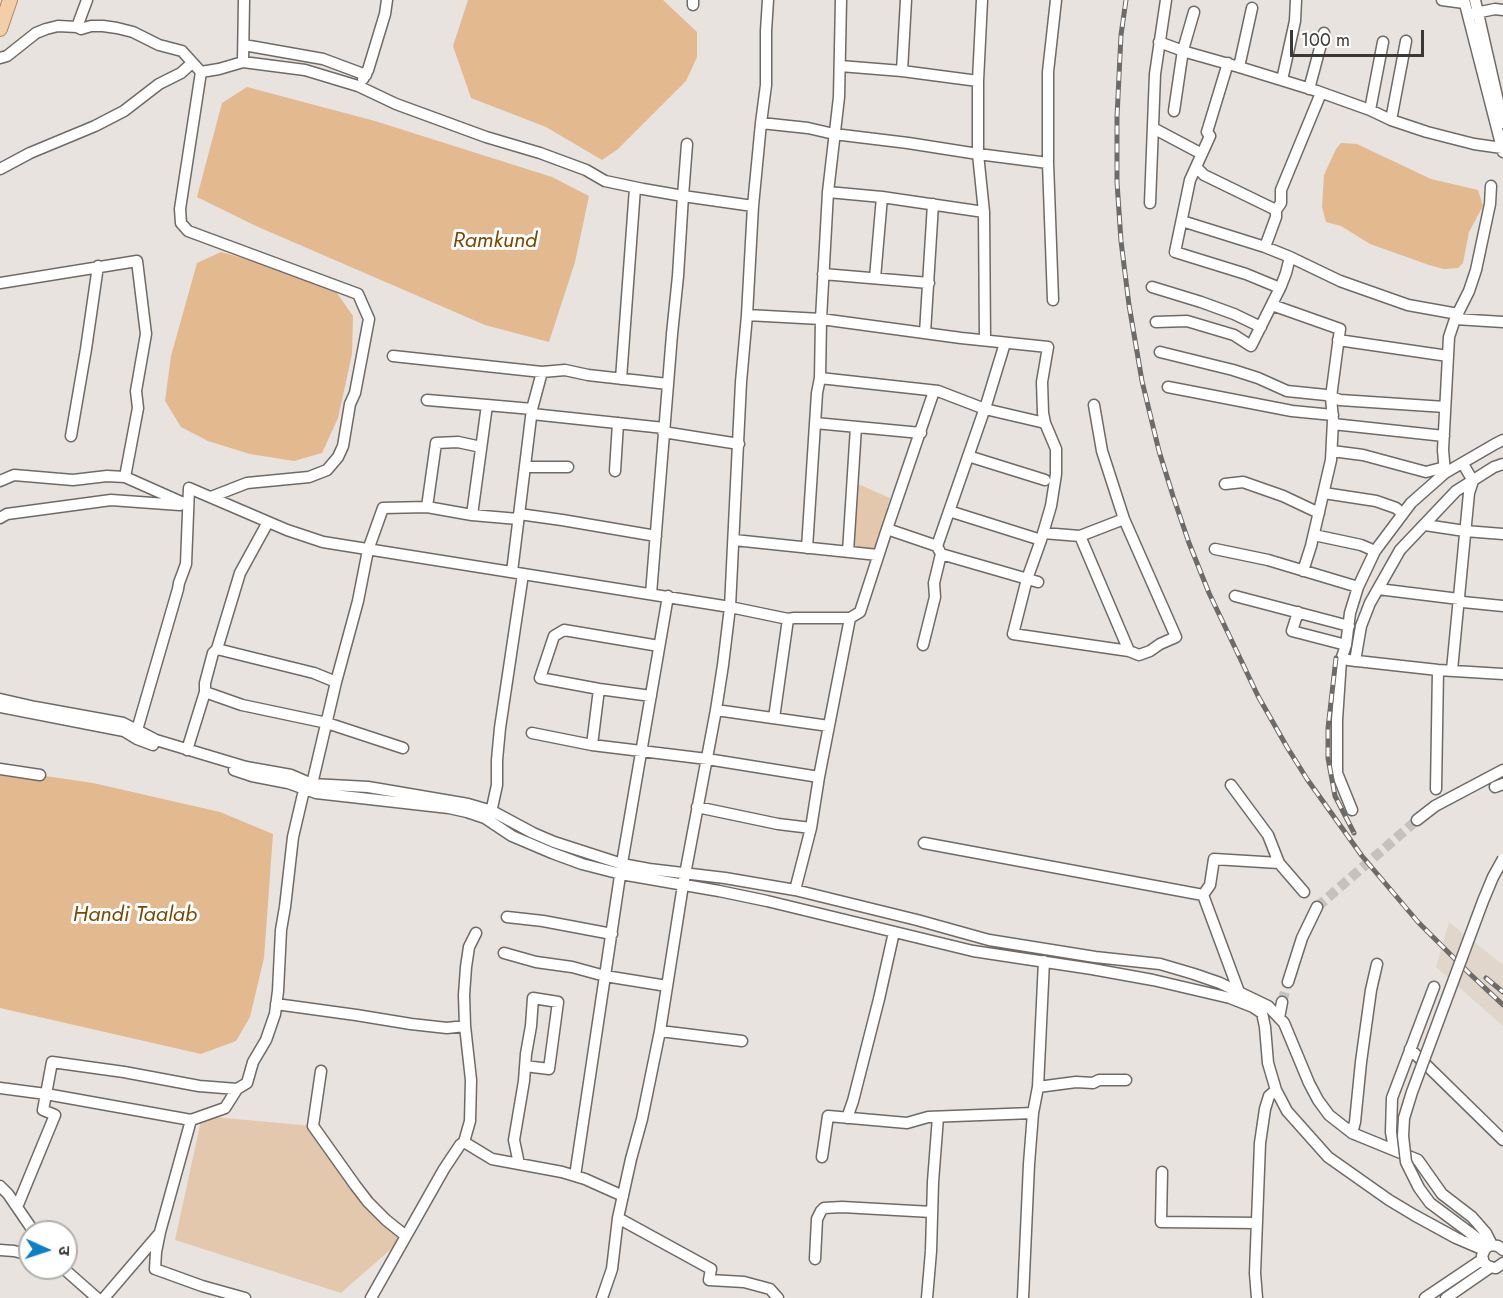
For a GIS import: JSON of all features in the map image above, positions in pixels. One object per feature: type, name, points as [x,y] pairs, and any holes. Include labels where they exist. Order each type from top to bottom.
[{"type":"main road","points":[[0,30],[10,0]]},
{"type":"street","points":[[76,27],[87,0]]},
{"type":"street","points":[[243,62],[244,0]]},
{"type":"street","points":[[358,86],[366,75],[385,14],[387,0]]},
{"type":"street","points":[[602,1298],[612,1269],[618,1218],[660,1031],[682,885],[716,710],[730,607],[741,382],[753,206],[766,85],[768,0]]},
{"type":"street","points":[[807,548],[820,378],[828,192],[840,66],[841,0]]},
{"type":"street","points":[[902,71],[906,0]]},
{"type":"street","points":[[982,0],[978,81],[978,154],[984,212],[985,340]]},
{"type":"street","points":[[1053,300],[1047,163],[1048,72],[1056,0]]},
{"type":"street","points":[[1150,203],[1155,74],[1166,0]]},
{"type":"street","points":[[1282,80],[1295,21],[1296,0]]},
{"type":"street","points":[[1442,0],[1468,1],[1497,72],[1503,120]]},
{"type":"street","points":[[1239,67],[1252,8]]},
{"type":"street","points":[[1473,13],[1503,10]]},
{"type":"street","points":[[1174,111],[1183,50],[1194,12]]},
{"type":"street","points":[[1159,42],[1310,89],[1370,110],[1391,120],[1455,139],[1502,146],[1473,13]]},
{"type":"street","points":[[0,58],[7,56],[36,33],[46,29],[58,26],[81,29],[104,26],[133,32],[148,40],[182,51],[201,72]]},
{"type":"street","points":[[1310,89],[1324,33]]},
{"type":"street","points":[[1391,120],[1406,41]]},
{"type":"street","points":[[1370,110],[1383,42]]},
{"type":"street","points":[[244,45],[323,59],[366,75]]},
{"type":"street","points":[[201,72],[243,62],[305,70],[358,86],[396,104],[586,170],[604,181],[753,206]]},
{"type":"street","points":[[0,169],[124,111],[159,84],[181,73],[192,63]]},
{"type":"street","points":[[1228,63],[1207,132],[1210,136],[1190,180],[1175,252],[1246,274],[1280,288]]},
{"type":"street","points":[[840,66],[978,81]]},
{"type":"street","points":[[201,72],[180,209],[181,223],[188,231],[358,294],[369,319],[355,393],[350,404],[344,446],[327,471],[309,477],[247,483],[211,497]]},
{"type":"street","points":[[1265,246],[1276,217],[1276,210],[1281,203],[1281,190],[1321,93]]},
{"type":"street","points":[[761,123],[1047,163]]},
{"type":"street","points":[[1153,128],[1202,154]]},
{"type":"street","points":[[651,594],[687,144]]},
{"type":"street","points":[[1196,167],[1204,175],[1276,210]]},
{"type":"street","points":[[1352,810],[1337,773],[1337,720],[1341,660],[1346,645],[1350,613],[1358,587],[1375,551],[1411,503],[1445,470],[1443,450],[1449,338],[1476,270],[1490,204],[1491,186]]},
{"type":"street","points":[[621,379],[635,188]]},
{"type":"street","points":[[828,192],[882,197],[984,212]]},
{"type":"street","points":[[874,278],[882,197]]},
{"type":"street","points":[[925,333],[933,204]]},
{"type":"street","points":[[1182,221],[1265,246],[1340,280],[1408,305],[1456,316],[1503,322]]},
{"type":"street","points":[[1156,322],[1187,321],[1234,335],[1251,346],[1280,288],[1290,257]]},
{"type":"street","points":[[0,283],[137,261],[146,334],[136,391],[138,408],[125,477]]},
{"type":"street","points":[[71,436],[98,266]]},
{"type":"street","points":[[823,274],[929,283]]},
{"type":"street","points":[[1152,287],[1234,314],[1261,327]]},
{"type":"street","points":[[1272,304],[1340,329],[1331,397],[1333,420],[1331,460],[1304,571]]},
{"type":"street","points":[[747,315],[821,319],[1048,347],[1042,382],[1043,413],[1056,449],[1056,474],[1051,506],[1032,581],[1013,633],[1129,651],[1139,655],[1176,637],[1124,519],[1102,451],[1094,405]]},
{"type":"street","points":[[1338,340],[1448,356]]},
{"type":"street","points":[[923,645],[935,597],[934,583],[939,550],[949,511],[985,409],[1005,343]]},
{"type":"street","points":[[1160,352],[1233,370],[1287,391],[1326,395],[1340,399],[1445,407]]},
{"type":"street","points":[[393,356],[542,372],[565,370],[588,375],[668,384]]},
{"type":"street","points":[[490,816],[497,784],[500,728],[518,573],[519,517],[532,411],[542,372]]},
{"type":"street","points":[[820,378],[934,391],[985,409],[1045,423]]},
{"type":"street","points":[[1167,387],[1333,420],[1444,436]]},
{"type":"street","points":[[137,735],[186,564],[189,488],[287,530],[323,542],[668,596],[788,619],[850,618],[860,612],[934,391]]},
{"type":"street","points":[[427,400],[487,405],[618,423],[739,444]]},
{"type":"street","points":[[472,515],[487,405]]},
{"type":"street","points":[[615,471],[618,423]]},
{"type":"street","points":[[815,423],[921,433]]},
{"type":"street","points":[[848,552],[856,427]]},
{"type":"street","points":[[1332,451],[1363,455],[1426,472],[1445,470],[1463,464],[1503,440]]},
{"type":"street","points":[[426,507],[436,444],[458,442],[482,447]]},
{"type":"street","points":[[968,456],[1045,480]]},
{"type":"street","points":[[1452,670],[1469,493],[1473,481],[1463,464]]},
{"type":"street","points":[[1355,661],[1360,626],[1370,603],[1400,550],[1456,491],[1494,467],[1503,464]]},
{"type":"street","points":[[526,467],[568,467]]},
{"type":"street","points":[[1426,472],[1433,484]]},
{"type":"street","points":[[0,481],[14,476],[73,480],[107,476],[125,477],[188,506]]},
{"type":"street","points":[[1225,484],[1243,482],[1283,496],[1319,513]]},
{"type":"street","points":[[1324,493],[1376,501],[1396,508],[1403,514]]},
{"type":"street","points":[[0,518],[7,514],[111,500],[188,506]]},
{"type":"street","points":[[0,1088],[191,1120],[225,1108],[237,1089],[247,1083],[253,1062],[266,1040],[276,1004],[281,930],[293,837],[327,723],[358,601],[368,550],[383,508],[426,507],[472,515],[562,520],[656,536]]},
{"type":"street","points":[[949,511],[1042,536],[1080,536],[1124,519]]},
{"type":"street","points":[[187,750],[205,692],[205,682],[213,653],[240,573],[268,522]]},
{"type":"street","points":[[1425,525],[1503,534]]},
{"type":"street","points":[[887,528],[939,550],[1032,581]]},
{"type":"street","points":[[1314,535],[1361,545],[1375,551]]},
{"type":"street","points":[[1080,536],[1129,651]]},
{"type":"street","points":[[734,540],[878,555]]},
{"type":"street","points":[[1215,549],[1268,560],[1358,587]]},
{"type":"street","points":[[1378,589],[1503,606]]},
{"type":"street","points":[[575,1176],[621,869],[668,596]]},
{"type":"street","points":[[1235,596],[1349,626]]},
{"type":"street","points":[[1298,612],[1292,630],[1346,645]]},
{"type":"street","points":[[795,890],[811,828],[850,618]]},
{"type":"street","points":[[774,718],[788,619]]},
{"type":"street","points":[[651,696],[540,678],[554,636],[564,630],[659,646]]},
{"type":"street","points":[[216,649],[314,673],[336,682]]},
{"type":"street","points":[[1341,660],[1503,674]]},
{"type":"street","points":[[1436,789],[1438,670]]},
{"type":"street","points":[[592,745],[599,689]]},
{"type":"street","points":[[205,692],[242,705],[327,723],[403,748]]},
{"type":"street","points":[[0,699],[123,723],[137,735],[167,751],[252,776],[308,787],[368,787],[468,804],[490,816],[621,869],[682,885],[767,901],[973,951],[1092,969],[1182,987],[1230,998],[1265,1010]]},
{"type":"street","points":[[0,707],[124,731],[246,767],[291,775],[308,787]]},
{"type":"street","points":[[716,710],[829,726]]},
{"type":"street","points":[[532,733],[592,745],[707,759],[819,777]]},
{"type":"street","points":[[0,770],[40,775]]},
{"type":"street","points":[[1417,820],[1435,806],[1503,770]]},
{"type":"street","points":[[1231,785],[1268,835],[1279,863],[1304,892]]},
{"type":"street","points":[[697,807],[777,824],[811,828]]},
{"type":"street","points":[[924,843],[1203,894]]},
{"type":"street","points":[[1492,1259],[1469,1232],[1430,1203],[1419,1188],[1407,1162],[1403,1136],[1404,1118],[1412,1092],[1483,900],[1503,859]]},
{"type":"street","points":[[1203,894],[1210,885],[1214,860],[1279,863]]},
{"type":"street","points":[[621,869],[685,873],[795,890],[989,940],[1095,957],[1160,964],[1194,974],[1239,992],[1284,1023],[1309,1083],[1329,1115],[1352,1133],[1418,1160],[1443,1194],[1472,1217],[1485,1233],[1492,1259]]},
{"type":"street","points":[[1203,894],[1239,992]]},
{"type":"street","points":[[1288,982],[1302,938],[1317,907]]},
{"type":"street","points":[[507,917],[543,921],[612,934]]},
{"type":"street","points":[[847,1118],[879,999],[894,932]]},
{"type":"street","points":[[371,1298],[444,1169],[464,1142],[470,1121],[471,1091],[464,995],[469,947],[476,933]]},
{"type":"street","points":[[504,953],[605,976],[668,986]]},
{"type":"street","points":[[1023,1298],[1029,1164],[1033,1113],[1038,1087],[1044,961]]},
{"type":"street","points":[[1352,1133],[1371,990],[1377,964]]},
{"type":"street","points":[[1394,1149],[1391,1132],[1392,1098],[1434,987]]},
{"type":"street","points":[[519,1164],[514,1140],[533,998],[558,1002],[549,1068],[525,1066]]},
{"type":"street","points":[[1279,1018],[1282,1002]]},
{"type":"street","points":[[276,1004],[411,1024],[447,1028],[465,1026]]},
{"type":"street","points":[[1265,1010],[1268,1064],[1276,1090],[1287,1111],[1328,1157],[1389,1200],[1492,1259]]},
{"type":"street","points":[[660,1031],[742,1041]]},
{"type":"street","points":[[1410,1049],[1503,1140]]},
{"type":"street","points":[[17,1207],[55,1115],[43,1110],[52,1062],[199,1086],[237,1089]]},
{"type":"street","points":[[321,1071],[313,1126],[368,1202],[406,1236]]},
{"type":"street","points":[[1038,1087],[1076,1082],[1092,1083],[1099,1080],[1126,1080]]},
{"type":"street","points":[[1257,1298],[1255,1273],[1260,1143],[1264,1109],[1269,1096],[1276,1090]]},
{"type":"street","points":[[822,1157],[828,1116],[908,1123],[928,1117],[1033,1113]]},
{"type":"street","points":[[927,1298],[938,1117]]},
{"type":"street","points":[[191,1120],[160,1232],[155,1269],[245,1298]]},
{"type":"street","points":[[464,1142],[492,1159],[562,1172],[585,1179],[623,1196]]},
{"type":"street","points":[[1162,1172],[1161,1222],[1257,1223]]},
{"type":"street","points":[[0,1186],[26,1220]]},
{"type":"street","points":[[815,1259],[817,1220],[824,1208],[932,1212]]},
{"type":"street","points":[[618,1218],[711,1269],[710,1280],[744,1282],[770,1289],[778,1298]]},
{"type":"street","points":[[104,1298],[160,1232]]},
{"type":"street","points":[[1446,1298],[1492,1259],[1498,1246],[1503,1250]]},
{"type":"street","points":[[0,1252],[18,1253]]},
{"type":"street","points":[[1425,1298],[1492,1259]]},
{"type":"street","points":[[77,1280],[97,1298]]},
{"type":"shaded area","points":[[858,484],[890,498],[875,550],[853,547]]},
{"type":"shaded area","points":[[1449,922],[1503,965],[1503,1026],[1436,967]]},
{"type":"shaded area","points":[[202,1116],[313,1126],[406,1236],[341,1293],[175,1240]]},
{"type":"water","points":[[468,0],[663,0],[697,32],[697,57],[686,81],[618,149],[602,160],[546,127],[471,98],[453,46]]},
{"type":"water","name":"Ramkund","points":[[247,87],[375,121],[552,177],[589,196],[575,262],[549,342],[485,325],[256,226],[197,197],[222,103]]},
{"type":"water","points":[[1341,143],[1357,144],[1431,179],[1478,190],[1483,206],[1469,232],[1463,263],[1458,268],[1444,269],[1429,265],[1370,244],[1341,226],[1326,222],[1322,207],[1324,175]]},
{"type":"water","points":[[221,252],[275,267],[337,293],[353,316],[352,354],[338,418],[322,453],[294,461],[250,454],[208,441],[181,427],[165,401],[171,356],[197,263]]},
{"type":"water","name":"Handi Taalab","points":[[0,772],[93,783],[220,812],[273,834],[264,958],[250,1017],[236,1041],[201,1054],[0,1008]]},
{"type":"tunnel","points":[[1317,907],[1417,820]]},
{"type":"tunnel","points":[[1282,1002],[1288,982]]},
{"type":"railway","points":[[1126,0],[1121,35],[1117,117],[1117,182],[1121,241],[1142,381],[1159,451],[1189,543],[1209,593],[1258,696],[1307,779],[1362,856],[1418,922],[1503,1005]]},
{"type":"railway","points":[[1336,658],[1328,728],[1328,758],[1335,796],[1354,833]]},
{"type":"railway","points":[[1486,978],[1503,992]]}]
